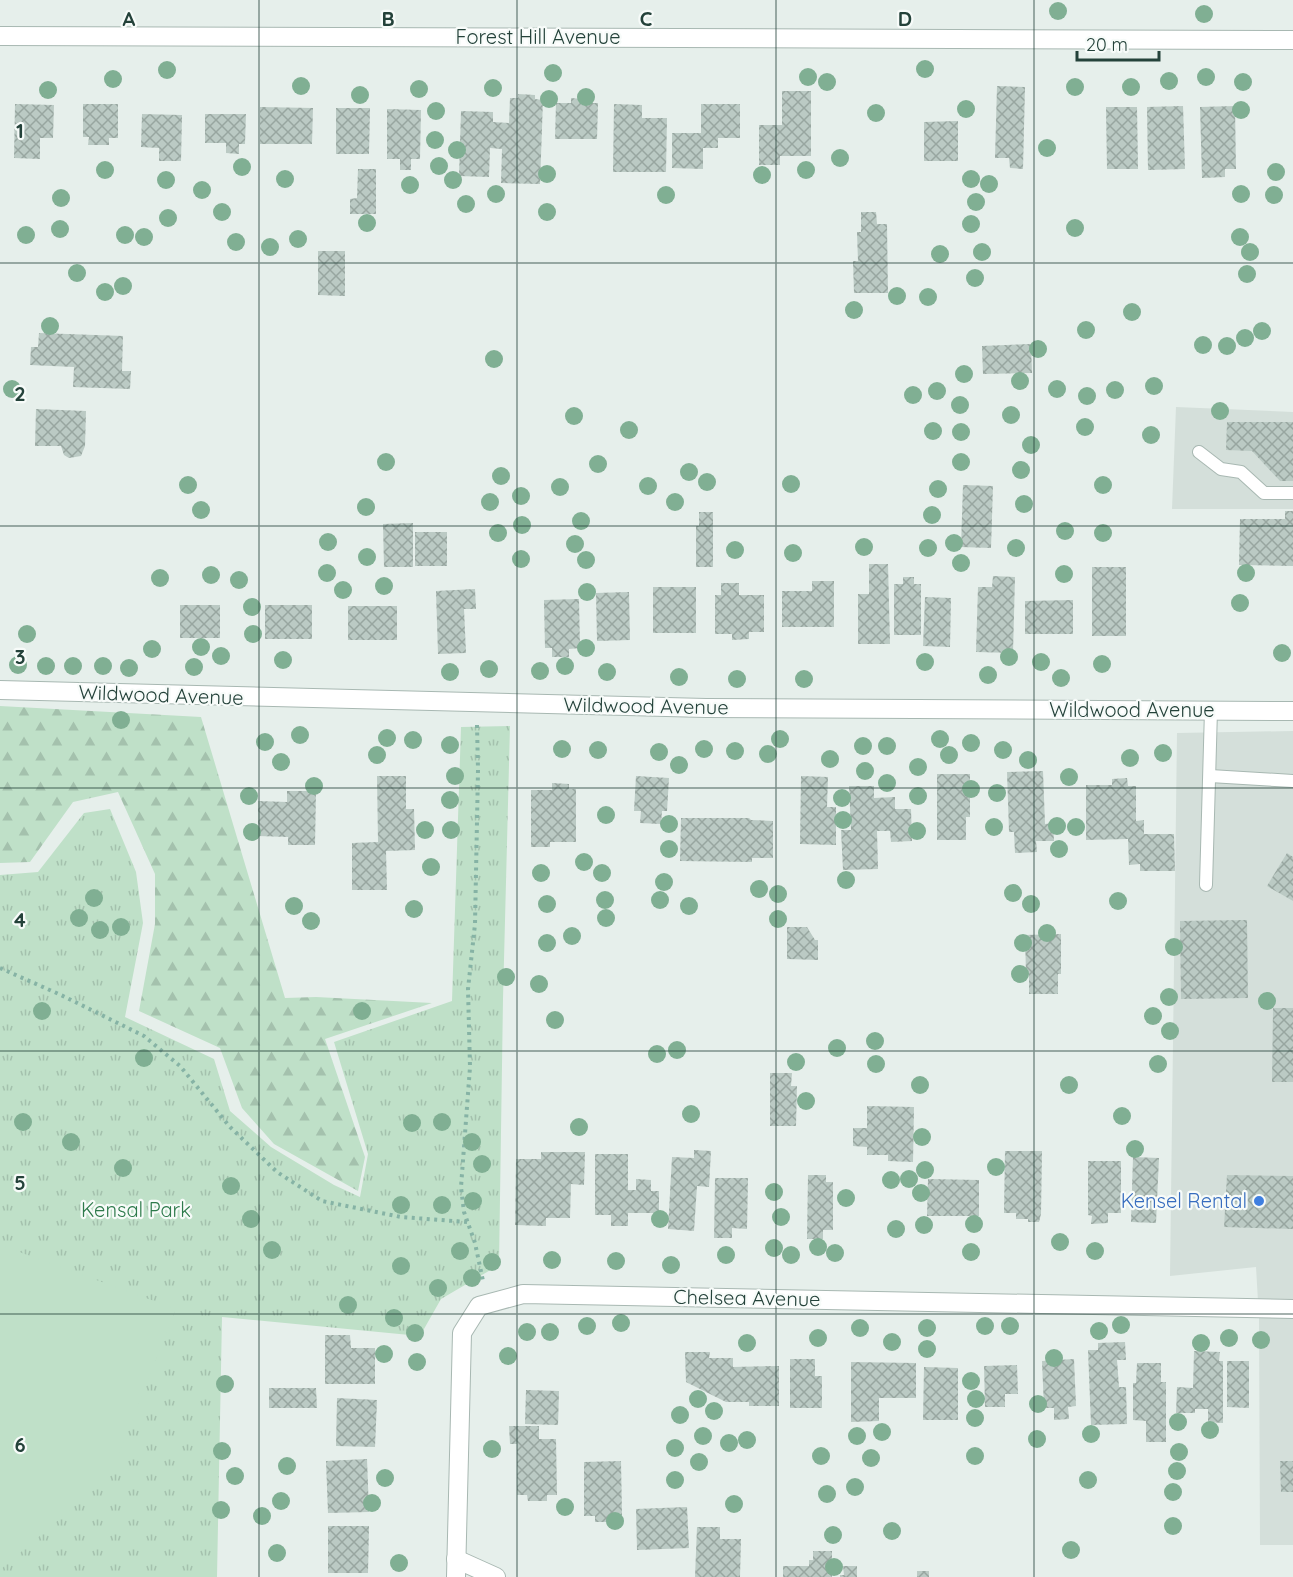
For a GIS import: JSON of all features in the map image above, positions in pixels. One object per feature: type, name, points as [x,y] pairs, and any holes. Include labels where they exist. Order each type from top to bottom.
[{"type":"street","name":"Forest Hill Avenue","points":[[0,36],[1293,40]]},
{"type":"street","name":"Wildwood Avenue","points":[[0,690],[718,708],[1293,711]]},
{"type":"street","name":"Chelsea Avenue","points":[[456,1568],[462,1333],[479,1306],[523,1294],[1293,1309]]},
{"type":"street","points":[[456,1568],[496,1577]]},
{"type":"lane","points":[[1199,452],[1221,469],[1242,472],[1264,493],[1293,493]]},
{"type":"lane","points":[[1206,885],[1211,710]]},
{"type":"lane","points":[[1210,776],[1293,781]]},
{"type":"path","points":[[478,703],[475,924],[468,989],[470,1067],[461,1187],[464,1212],[475,1243],[489,1303]]},
{"type":"path","points":[[0,968],[144,1036],[180,1066],[230,1126],[277,1172],[322,1201],[401,1217],[467,1222]]},
{"type":"shaded area","points":[[1176,407],[1293,412],[1293,509],[1172,509]]},
{"type":"shaded area","points":[[1293,731],[1293,1545],[1260,1545],[1259,1318],[1256,1267],[1170,1276],[1177,733]]},
{"type":"green space","points":[[0,706],[201,717],[285,998],[316,997],[432,1003],[325,1039],[365,1157],[358,1191],[274,1144],[242,1108],[220,1048],[139,1011],[155,924],[155,874],[118,792],[73,802],[30,862],[0,863]]},
{"type":"green space","name":"Kensal Park","points":[[510,726],[499,1265],[441,1299],[420,1336],[222,1317],[217,1577],[0,1577],[0,875],[38,872],[84,813],[110,809],[136,872],[143,923],[125,1017],[214,1059],[230,1111],[271,1147],[334,1185],[360,1197],[368,1154],[334,1042],[452,1001],[461,727]]},
{"type":"green space","points":[[0,1245],[176,1309],[111,1475],[0,1570]]},
{"type":"building","points":[[997,86],[1025,87],[1023,169],[1010,168],[1009,158],[995,158]]},
{"type":"building","points":[[782,91],[811,91],[811,156],[780,156],[780,165],[759,165],[759,125],[782,125]]},
{"type":"building","points":[[518,94],[535,95],[535,99],[543,100],[540,184],[501,183],[502,149],[490,148],[489,177],[459,176],[461,111],[493,112],[493,122],[509,123],[510,98],[518,98]]},
{"type":"building","points":[[571,98],[582,99],[582,103],[598,103],[597,139],[555,139],[556,103],[571,103]]},
{"type":"building","points":[[15,104],[54,105],[53,138],[40,138],[40,159],[14,158]]},
{"type":"building","points":[[83,104],[118,104],[118,138],[109,138],[109,145],[88,145],[89,137],[83,137]]},
{"type":"building","points":[[614,104],[642,105],[642,118],[667,118],[666,172],[613,172]]},
{"type":"building","points":[[701,104],[740,104],[740,138],[718,138],[718,148],[703,148],[703,169],[672,168],[672,133],[701,133]]},
{"type":"building","points":[[1183,106],[1185,169],[1148,170],[1147,107]]},
{"type":"building","points":[[1235,106],[1236,169],[1225,169],[1225,177],[1202,178],[1200,107]]},
{"type":"building","points":[[260,107],[313,108],[312,144],[260,144]]},
{"type":"building","points":[[1106,107],[1137,107],[1138,169],[1107,169]]},
{"type":"building","points":[[336,108],[370,108],[369,154],[336,154]]},
{"type":"building","points":[[387,109],[421,110],[420,159],[411,159],[411,170],[400,170],[400,159],[387,159]]},
{"type":"building","points":[[142,114],[182,115],[181,161],[159,161],[159,148],[141,147]]},
{"type":"building","points":[[205,114],[246,114],[245,144],[239,144],[239,154],[226,153],[226,143],[205,143]]},
{"type":"building","points":[[958,121],[958,161],[924,161],[924,122]]},
{"type":"building","points":[[358,169],[376,169],[376,214],[350,214],[350,199],[357,198]]},
{"type":"building","points":[[861,212],[876,212],[877,224],[887,224],[888,293],[854,293],[853,261],[858,261],[857,232],[861,232]]},
{"type":"building","points":[[318,251],[345,251],[345,296],[318,295]]},
{"type":"building","points":[[39,333],[123,336],[122,371],[131,371],[130,389],[73,387],[74,367],[30,365],[31,347],[38,347]]},
{"type":"building","points":[[1031,344],[1032,373],[983,374],[982,346]]},
{"type":"building","points":[[36,409],[86,411],[85,446],[81,456],[69,458],[64,455],[61,446],[35,446]]},
{"type":"building","points":[[1227,422],[1293,422],[1293,481],[1280,481],[1252,451],[1226,450]]},
{"type":"building","points":[[963,485],[993,486],[991,548],[961,547]]},
{"type":"building","points":[[1285,511],[1293,511],[1293,566],[1239,565],[1240,519],[1285,519]]},
{"type":"building","points":[[699,512],[713,512],[713,567],[696,567],[696,526],[699,526]]},
{"type":"building","points":[[413,523],[413,567],[384,567],[383,524]]},
{"type":"building","points":[[415,532],[447,532],[447,566],[415,566]]},
{"type":"building","points":[[869,564],[888,564],[890,644],[858,644],[858,594],[869,594]]},
{"type":"building","points":[[1092,567],[1126,567],[1126,636],[1092,636]]},
{"type":"building","points":[[993,576],[1015,577],[1013,653],[976,652],[978,587],[992,587]]},
{"type":"building","points":[[903,577],[914,577],[914,584],[921,584],[921,635],[894,635],[894,584],[903,584]]},
{"type":"building","points":[[812,581],[834,581],[834,627],[782,627],[782,591],[812,591]]},
{"type":"building","points":[[721,583],[739,583],[739,595],[764,595],[764,632],[749,632],[749,639],[732,640],[732,634],[715,634],[715,595],[721,595]]},
{"type":"building","points":[[653,587],[696,587],[696,633],[653,633]]},
{"type":"building","points":[[475,589],[476,609],[464,609],[466,653],[438,654],[436,591]]},
{"type":"building","points":[[629,592],[630,640],[597,641],[596,593]]},
{"type":"building","points":[[925,597],[951,598],[950,647],[923,646]]},
{"type":"building","points":[[579,599],[580,648],[569,649],[569,657],[552,657],[552,648],[545,648],[544,600]]},
{"type":"building","points":[[1073,600],[1073,634],[1025,634],[1025,601]]},
{"type":"building","points":[[180,605],[220,605],[220,638],[180,638]]},
{"type":"building","points":[[265,605],[312,605],[312,639],[265,639]]},
{"type":"building","points":[[348,606],[397,606],[397,640],[348,640]]},
{"type":"building","points":[[1043,771],[1045,824],[1053,823],[1054,841],[1036,841],[1037,852],[1015,853],[1014,832],[1009,832],[1007,772]]},
{"type":"building","points":[[937,774],[970,774],[970,817],[966,817],[966,840],[937,840]]},
{"type":"building","points":[[377,776],[406,776],[406,809],[414,809],[415,850],[386,851],[387,890],[352,890],[352,843],[378,842]]},
{"type":"building","points":[[636,776],[669,778],[667,811],[662,811],[661,824],[640,823],[641,811],[634,811]]},
{"type":"building","points":[[801,776],[828,777],[827,807],[836,807],[836,845],[800,844]]},
{"type":"building","points":[[1127,778],[1128,786],[1136,786],[1136,821],[1144,820],[1144,834],[1174,834],[1175,871],[1140,871],[1140,864],[1129,865],[1128,839],[1086,840],[1086,785],[1112,785],[1112,779]]},
{"type":"building","points":[[552,783],[569,784],[569,789],[576,789],[576,842],[550,842],[550,847],[531,847],[531,790],[552,790]]},
{"type":"building","points":[[849,786],[874,786],[874,798],[895,797],[895,809],[911,809],[912,841],[891,842],[890,831],[877,831],[878,869],[843,870],[841,830],[851,830]]},
{"type":"building","points":[[287,791],[316,791],[315,845],[288,845],[288,837],[258,836],[258,801],[287,802]]},
{"type":"building","points":[[681,818],[749,818],[773,821],[773,858],[752,858],[752,862],[680,861]]},
{"type":"building","points":[[1287,853],[1293,857],[1293,901],[1267,886]]},
{"type":"building","points":[[1247,920],[1248,998],[1181,999],[1180,921]]},
{"type":"building","points":[[787,927],[807,927],[815,940],[818,940],[818,960],[787,959]]},
{"type":"building","points":[[1061,934],[1061,974],[1058,974],[1058,994],[1029,994],[1025,935]]},
{"type":"building","points":[[1273,1008],[1293,1008],[1293,1082],[1272,1082]]},
{"type":"building","points":[[770,1073],[792,1073],[791,1086],[797,1086],[796,1126],[770,1126]]},
{"type":"building","points":[[867,1106],[914,1107],[913,1162],[888,1161],[888,1155],[867,1155],[867,1147],[853,1146],[853,1128],[867,1128]]},
{"type":"building","points":[[694,1150],[711,1151],[709,1187],[697,1186],[694,1231],[668,1229],[672,1157],[694,1158]]},
{"type":"building","points":[[1005,1151],[1042,1151],[1039,1222],[1016,1219],[1016,1213],[1004,1213]]},
{"type":"building","points":[[541,1152],[585,1152],[584,1185],[571,1184],[570,1218],[546,1218],[546,1226],[515,1225],[516,1159],[541,1159]]},
{"type":"building","points":[[595,1154],[628,1154],[628,1190],[636,1190],[636,1179],[651,1180],[651,1191],[659,1191],[659,1213],[628,1213],[628,1226],[611,1226],[611,1215],[595,1215]]},
{"type":"building","points":[[1133,1157],[1159,1158],[1156,1223],[1131,1222]]},
{"type":"building","points":[[1088,1161],[1121,1161],[1121,1213],[1108,1213],[1108,1223],[1091,1224],[1092,1216],[1088,1215]]},
{"type":"building","points":[[808,1175],[826,1175],[826,1182],[833,1182],[833,1230],[823,1230],[823,1239],[807,1239]]},
{"type":"building","name":"Kensel Rental","points":[[1227,1175],[1293,1176],[1293,1229],[1224,1227]]},
{"type":"building","points":[[715,1178],[748,1178],[747,1229],[732,1228],[732,1238],[714,1238]]},
{"type":"building","points":[[928,1179],[979,1180],[979,1216],[927,1216]]},
{"type":"building","points":[[325,1335],[350,1335],[351,1348],[375,1348],[375,1384],[325,1384]]},
{"type":"building","points":[[1125,1342],[1126,1360],[1117,1360],[1119,1387],[1126,1387],[1127,1424],[1091,1425],[1088,1350],[1098,1350],[1098,1343]]},
{"type":"building","points":[[1194,1351],[1220,1352],[1219,1361],[1223,1361],[1223,1423],[1208,1422],[1208,1409],[1195,1409],[1195,1413],[1176,1413],[1177,1387],[1193,1388]]},
{"type":"building","points":[[685,1352],[710,1352],[709,1358],[733,1358],[733,1367],[779,1366],[779,1406],[749,1406],[749,1402],[726,1402],[686,1382]]},
{"type":"building","points":[[790,1359],[815,1359],[815,1376],[822,1376],[822,1408],[790,1408]]},
{"type":"building","points":[[1074,1359],[1076,1406],[1068,1407],[1069,1419],[1054,1420],[1054,1408],[1044,1408],[1042,1361]]},
{"type":"building","points":[[1227,1361],[1249,1361],[1249,1408],[1227,1407]]},
{"type":"building","points":[[851,1362],[916,1363],[916,1398],[879,1398],[879,1421],[851,1422]]},
{"type":"building","points":[[1137,1363],[1161,1363],[1161,1382],[1166,1382],[1166,1442],[1146,1442],[1146,1421],[1133,1420],[1133,1383],[1136,1383]]},
{"type":"building","points":[[1017,1365],[1018,1394],[1005,1394],[1005,1407],[985,1407],[984,1366]]},
{"type":"building","points":[[924,1367],[958,1368],[958,1420],[923,1420]]},
{"type":"building","points":[[269,1388],[316,1388],[317,1408],[269,1408]]},
{"type":"building","points":[[526,1390],[559,1391],[558,1425],[525,1424]]},
{"type":"building","points":[[337,1398],[377,1400],[375,1447],[336,1446]]},
{"type":"building","points":[[509,1426],[539,1426],[539,1439],[556,1439],[557,1495],[547,1495],[547,1501],[528,1501],[527,1495],[517,1495],[517,1444],[510,1444]]},
{"type":"building","points":[[367,1459],[369,1512],[328,1513],[326,1461]]},
{"type":"building","points":[[621,1461],[622,1515],[611,1515],[611,1522],[595,1522],[595,1516],[584,1516],[584,1462]]},
{"type":"building","points":[[1280,1461],[1293,1461],[1293,1492],[1281,1492]]},
{"type":"building","points":[[687,1507],[689,1548],[637,1550],[636,1509]]},
{"type":"building","points":[[328,1526],[369,1526],[368,1573],[328,1573]]},
{"type":"building","points":[[697,1527],[720,1527],[720,1539],[741,1539],[740,1577],[695,1577]]},
{"type":"building","points":[[813,1551],[832,1551],[832,1577],[783,1577],[783,1566],[809,1566],[809,1560],[813,1560]]},
{"type":"building","points":[[843,1566],[857,1566],[857,1577],[840,1577],[844,1575]]},
{"type":"building","points":[[917,1571],[929,1571],[929,1577],[917,1577]]},
{"type":"place","name":"Kensel Rental","points":[[1259,1201]]}]
